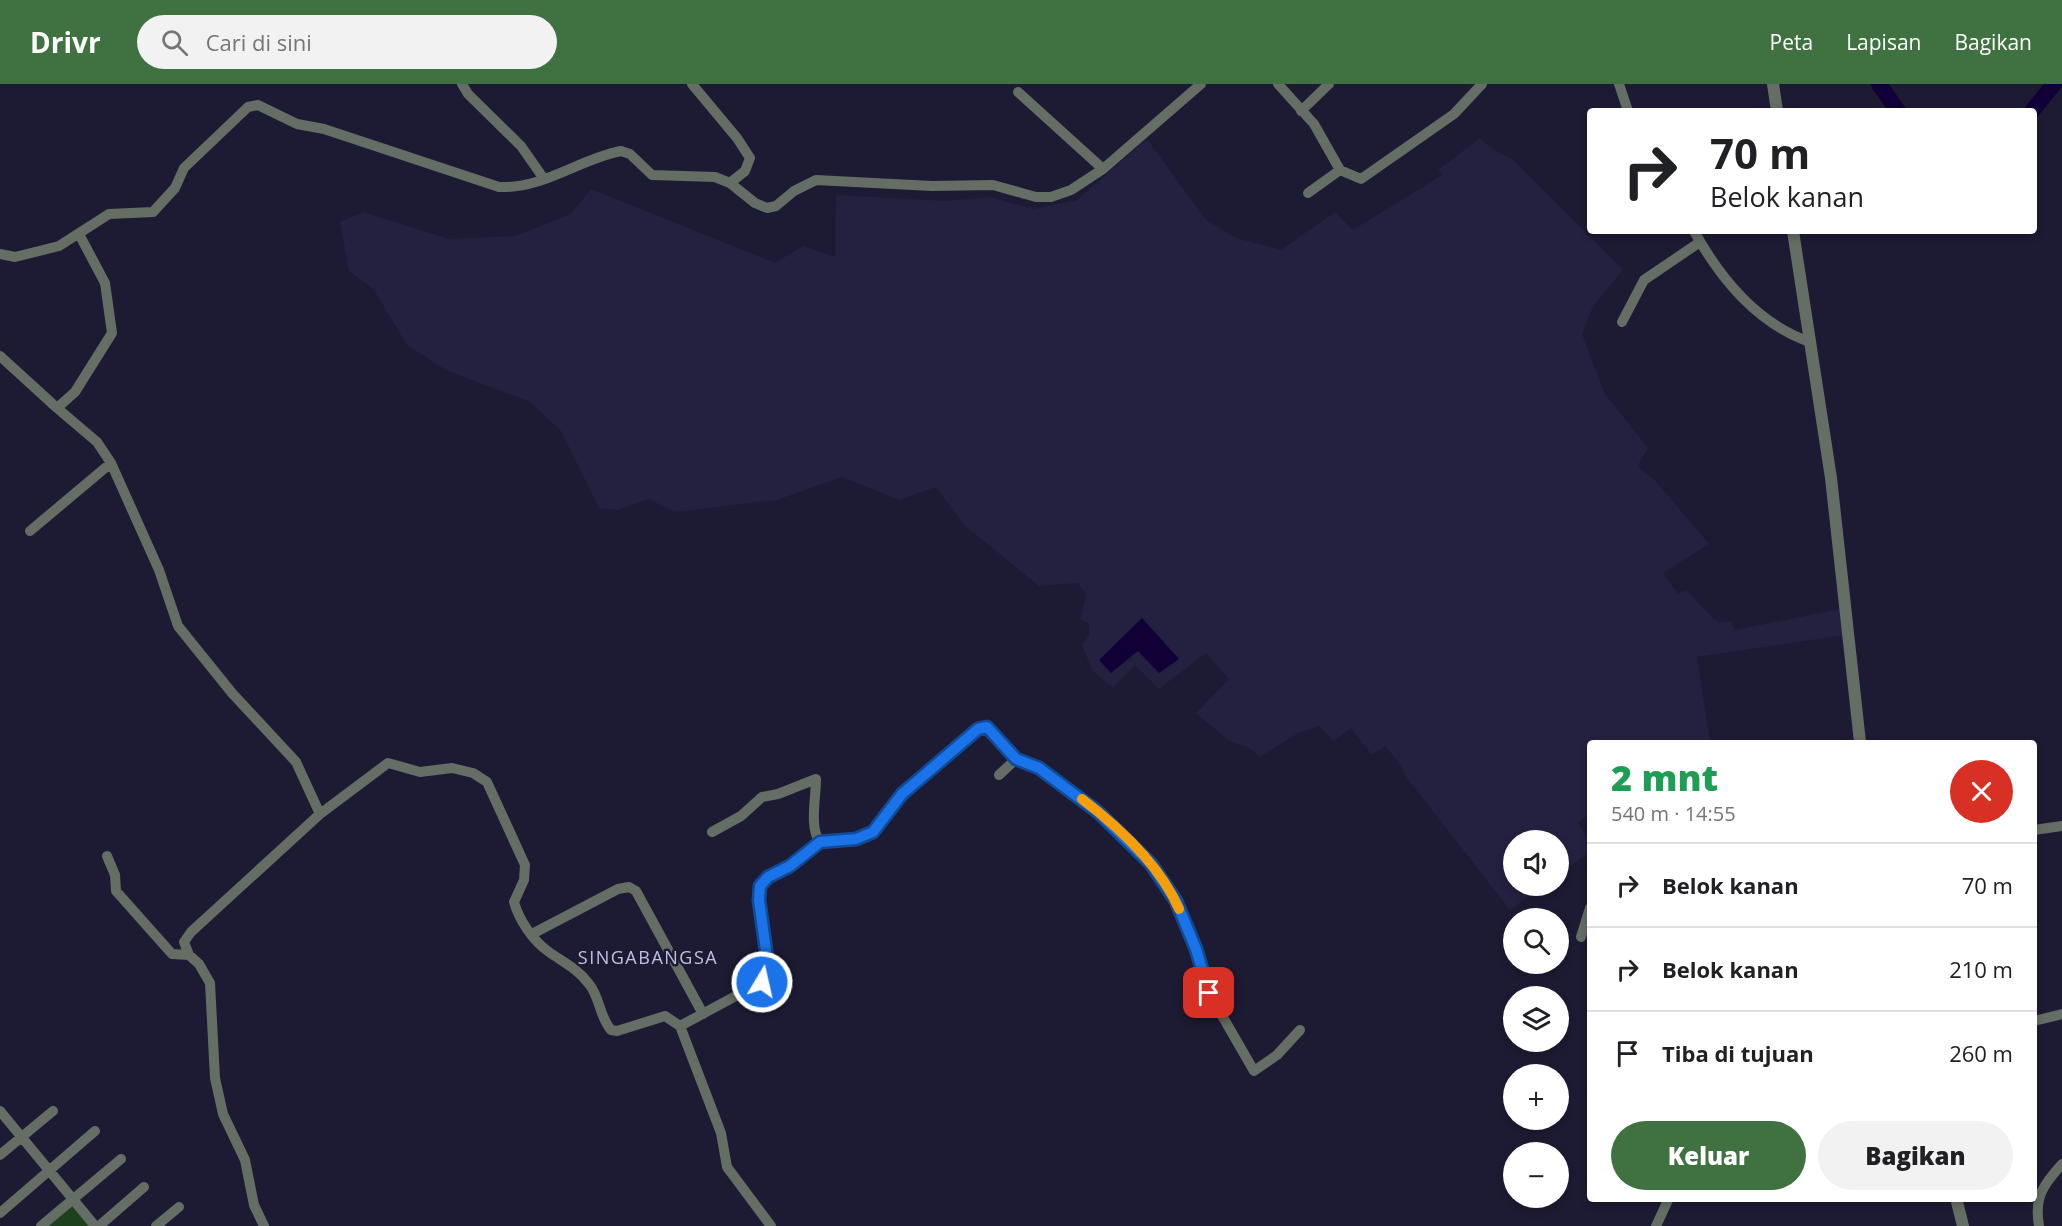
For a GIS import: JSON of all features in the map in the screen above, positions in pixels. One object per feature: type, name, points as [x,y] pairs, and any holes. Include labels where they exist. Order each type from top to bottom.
[{"type":"street","points":[[462,84],[468,94],[521,146],[544,179]]},
{"type":"street","points":[[692,84],[737,138],[750,158],[745,171],[730,183]]},
{"type":"street","points":[[0,254],[15,256],[59,246],[109,214],[153,213],[175,188],[184,168],[248,107],[258,105],[297,124],[324,129],[499,187],[514,188],[621,151],[630,153],[652,175],[708,176],[730,183],[755,203],[767,208],[776,206],[794,191],[816,180],[932,186],[993,184],[1043,197],[1071,190],[1103,169],[1201,84]]},
{"type":"street","points":[[1278,84],[1314,124],[1340,170],[1361,180],[1400,149],[1454,114],[1482,84]]},
{"type":"street","points":[[1301,111],[1329,84]]},
{"type":"street","points":[[1619,84],[1627,108]]},
{"type":"street","points":[[1773,84],[1777,108]]},
{"type":"street","points":[[1018,92],[1103,169]]},
{"type":"street","points":[[1308,193],[1340,170]]},
{"type":"street","points":[[57,408],[75,393],[112,333],[105,283],[79,234]]},
{"type":"street","points":[[1696,234],[1741,296],[1770,324],[1810,342]]},
{"type":"street","points":[[1792,234],[1831,478],[1860,740]]},
{"type":"street","points":[[1622,322],[1644,280],[1700,242]]},
{"type":"street","points":[[0,356],[97,442],[111,463],[159,570],[178,627],[232,693],[296,762],[320,814]]},
{"type":"street","points":[[30,531],[111,463]]},
{"type":"street","points":[[680,1026],[762,982],[768,965],[759,900],[760,886],[768,877],[790,866],[820,842],[856,839],[873,832],[902,794],[982,727],[987,727],[1016,759],[1039,768],[1098,812],[1151,864],[1176,901],[1196,949],[1209,993],[1254,1071],[1277,1055],[1300,1030]]},
{"type":"street","points":[[999,775],[1016,759]]},
{"type":"street","points":[[264,1226],[254,1205],[245,1160],[223,1114],[215,1077],[210,983],[199,964],[189,955],[184,942],[191,932],[320,814],[388,763],[414,771],[452,768],[480,776],[493,788],[525,865],[524,880],[514,902],[520,917],[548,952],[568,963],[588,981],[594,989],[602,1018],[611,1030],[617,1031],[665,1016],[680,1026],[721,1133],[727,1167],[771,1226]]},
{"type":"street","points":[[712,832],[741,816],[762,797],[778,794],[816,779],[816,805],[812,821],[820,842]]},
{"type":"street","points":[[2037,830],[2062,826]]},
{"type":"street","points":[[107,856],[120,895],[172,954],[189,955]]},
{"type":"street","points":[[532,934],[618,888],[629,886],[636,891],[702,1014]]},
{"type":"street","points":[[1581,937],[1587,918]]},
{"type":"street","points":[[2037,1020],[2062,1014]]},
{"type":"street","points":[[0,1155],[53,1111]]},
{"type":"street","points":[[0,1112],[97,1226],[144,1187]]},
{"type":"street","points":[[0,1213],[95,1131]]},
{"type":"street","points":[[43,1225],[121,1159]]},
{"type":"street","points":[[2039,1226],[2037,1207],[2039,1198],[2062,1164]]},
{"type":"street","points":[[1656,1226],[1667,1202]]},
{"type":"street","points":[[1957,1202],[1963,1226]]},
{"type":"street","points":[[156,1226],[179,1207]]},
{"type":"shaded area","points":[[1480,138],[1491,148],[1512,159],[1623,270],[1593,306],[1582,334],[1605,394],[1648,448],[1637,467],[1655,480],[1709,544],[1663,573],[1678,594],[1686,590],[1718,623],[1731,621],[1735,630],[1840,609],[1844,635],[1697,657],[1710,740],[1587,740],[1587,816],[1578,822],[1587,838],[1587,854],[1569,867],[1569,830],[1503,830],[1503,896],[1529,896],[1513,908],[1508,908],[1407,778],[1399,763],[1385,746],[1372,755],[1351,728],[1334,741],[1319,726],[1298,733],[1260,757],[1250,748],[1229,741],[1196,713],[1229,679],[1206,653],[1159,689],[1135,665],[1113,688],[1092,670],[1082,645],[1089,635],[1089,624],[1081,619],[1086,593],[1077,583],[1039,586],[964,525],[936,487],[899,500],[842,477],[777,500],[675,512],[649,499],[617,510],[599,508],[561,431],[530,402],[446,370],[407,345],[374,290],[349,271],[340,222],[363,212],[449,239],[515,236],[571,214],[591,189],[775,263],[803,246],[835,257],[836,195],[946,201],[990,197],[1034,209],[1077,200],[1147,139],[1206,220],[1236,238],[1281,250],[1335,212],[1353,230],[1442,175],[1438,170]]},
{"type":"shaded area","points":[[1142,618],[1179,659],[1159,673],[1138,651],[1111,673],[1099,660]]},
{"type":"green space","points":[[72,1204],[91,1226],[48,1226]]},
{"type":"waterway","points":[[1879,84],[1896,108]]},
{"type":"waterway","points":[[2034,108],[2054,84]]},
{"type":"slow traffic","points":[[1082,799],[1133,843],[1151,864],[1179,909]]},
{"type":"district","name":"SINGABANGSA","points":[[648,957]]},
{"type":"route","points":[[762,982],[768,965],[759,900],[760,886],[768,877],[790,866],[820,842],[856,839],[873,832],[888,809],[902,794],[978,729],[987,727],[1016,759],[1031,762],[1098,812],[1133,843],[1151,864],[1176,901],[1196,949],[1209,993]]}]
